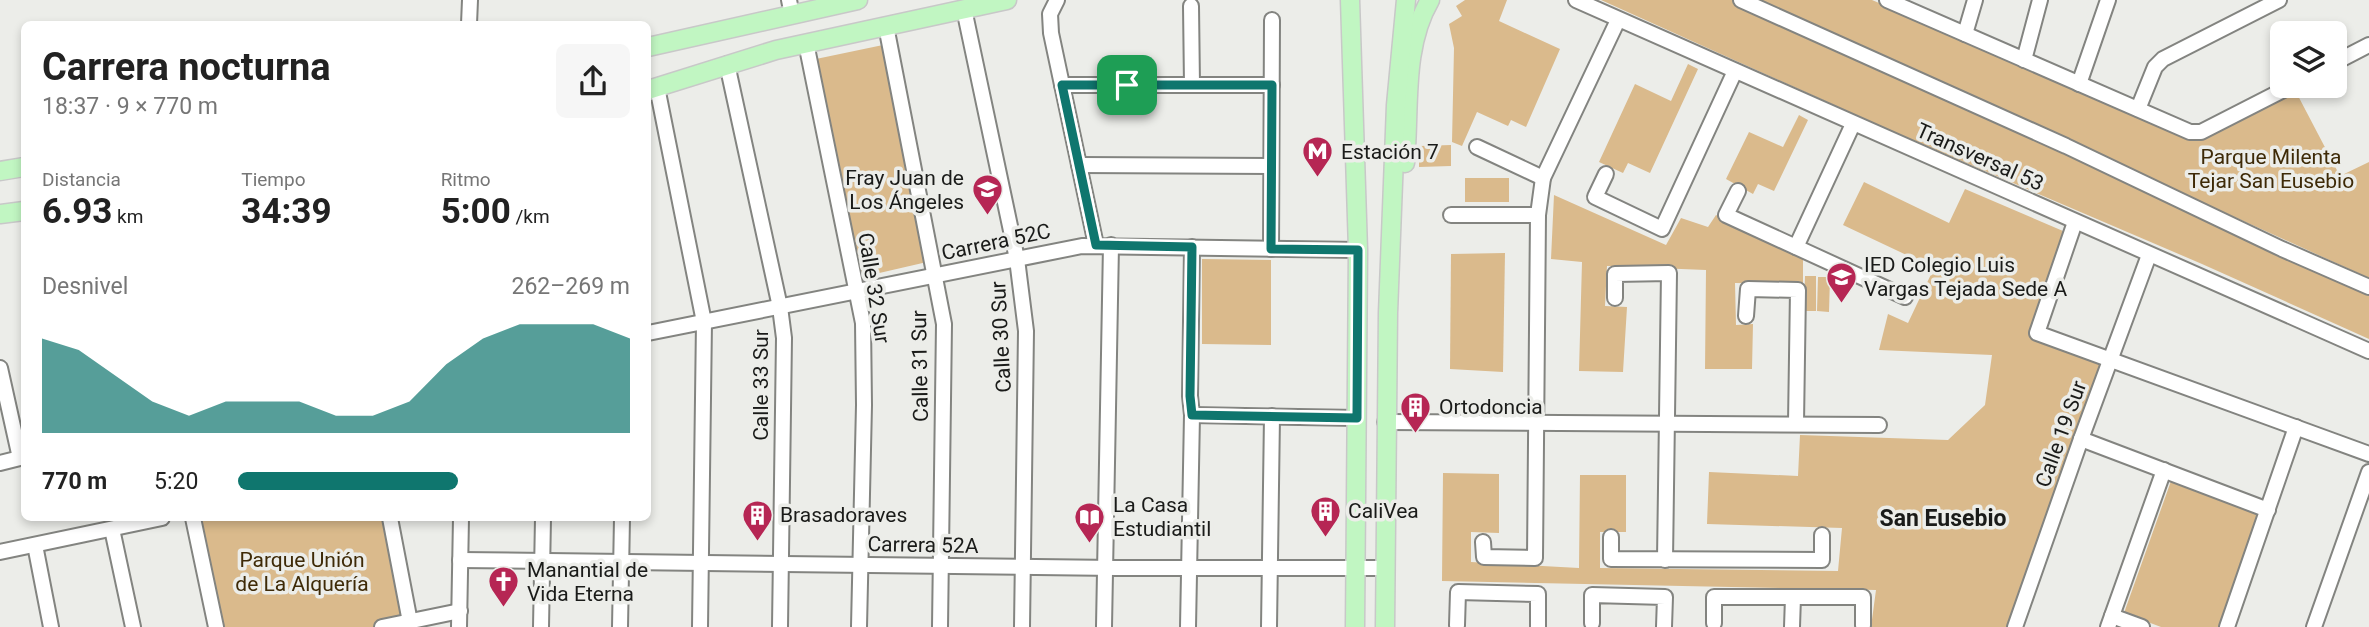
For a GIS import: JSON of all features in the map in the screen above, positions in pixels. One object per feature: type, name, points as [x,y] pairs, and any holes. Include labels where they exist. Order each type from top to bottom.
[{"type":"main road","points":[[651,46],[790,8],[858,0]]},
{"type":"main road","points":[[652,89],[727,64],[806,43],[1007,0]]},
{"type":"main road","points":[[1349,0],[1358,250],[1355,627]]},
{"type":"main road","points":[[1385,627],[1388,313],[1396,105],[1406,0]]},
{"type":"main road","points":[[1388,313],[1407,138],[1411,51],[1416,28],[1430,0]]},
{"type":"main road","points":[[0,171],[21,168]]},
{"type":"main road","points":[[0,214],[21,211]]},
{"type":"street","points":[[469,21],[470,0]]},
{"type":"street","points":[[1057,0],[1050,20],[1062,85],[1079,165],[1103,245],[1104,627]]},
{"type":"street","name":"Transversal 53","points":[[1576,0],[2369,351]]},
{"type":"street","points":[[1741,0],[2066,146],[2271,244],[2369,287]]},
{"type":"street","points":[[1887,0],[1906,4],[1965,34],[2196,133],[2270,97]]},
{"type":"street","points":[[1965,34],[1975,0]]},
{"type":"street","points":[[2024,60],[2040,0]]},
{"type":"street","points":[[2079,84],[2108,0]]},
{"type":"street","points":[[2138,109],[2158,63],[2279,0]]},
{"type":"street","points":[[1191,6],[1192,85]]},
{"type":"street","name":"Calle 30 Sur","points":[[964,9],[1017,259],[1026,349],[1021,627]]},
{"type":"street","points":[[1271,249],[1272,20]]},
{"type":"street","points":[[1483,549],[1535,558],[1538,215],[1543,177],[1618,20]]},
{"type":"street","name":"Calle 31 Sur","points":[[886,26],[935,276],[944,340],[940,627]]},
{"type":"street","name":"Calle 32 Sur","points":[[806,43],[864,337],[859,627]]},
{"type":"street","points":[[2347,56],[2369,45]]},
{"type":"street","name":"Calle 33 Sur","points":[[727,64],[780,307],[784,338],[780,627]]},
{"type":"street","points":[[1606,174],[1595,197],[1662,229],[1735,71]]},
{"type":"street","points":[[1062,85],[1272,85]]},
{"type":"street","points":[[652,89],[704,321],[700,627]]},
{"type":"street","points":[[1796,247],[1853,124]]},
{"type":"street","points":[[1477,147],[1543,177]]},
{"type":"street","points":[[1079,165],[1271,166]]},
{"type":"street","points":[[1738,191],[1726,215],[1905,297]]},
{"type":"street","points":[[1451,215],[1538,215]]},
{"type":"street","points":[[2075,222],[2037,333],[2369,454]]},
{"type":"street","name":"Carrera 52C","points":[[651,331],[1017,259],[1103,245],[1358,250]]},
{"type":"street","points":[[1188,627],[1192,247]]},
{"type":"street","name":"Calle 19 Sur","points":[[2015,627],[2150,255]]},
{"type":"street","points":[[1615,298],[1615,274],[1669,273],[1665,559]]},
{"type":"street","points":[[1746,316],[1748,289],[1798,290],[1796,423]]},
{"type":"street","points":[[0,368],[21,454]]},
{"type":"street","points":[[1192,415],[1357,418]]},
{"type":"street","points":[[1269,627],[1272,416]]},
{"type":"street","points":[[1385,422],[1880,425]]},
{"type":"street","points":[[2227,627],[2296,427]]},
{"type":"street","points":[[2081,439],[2268,510]]},
{"type":"street","points":[[0,463],[21,458]]},
{"type":"street","points":[[2142,627],[2110,622],[2164,471]]},
{"type":"street","points":[[2314,627],[2369,472]]},
{"type":"street","points":[[0,552],[148,521]]},
{"type":"street","points":[[194,521],[216,627]]},
{"type":"street","points":[[391,521],[410,622]]},
{"type":"street","points":[[459,627],[461,521]]},
{"type":"street","points":[[541,627],[542,521]]},
{"type":"street","points":[[620,627],[622,521]]},
{"type":"street","points":[[112,529],[133,627]]},
{"type":"street","points":[[1611,537],[1611,559],[1822,560],[1822,536]]},
{"type":"street","points":[[35,545],[51,627]]},
{"type":"street","name":"Carrera 52A","points":[[460,560],[1189,569],[1385,568]]},
{"type":"street","points":[[1457,625],[1458,592],[1538,594],[1538,627]]},
{"type":"street","points":[[1592,623],[1592,595],[1665,597],[1664,627]]},
{"type":"street","points":[[1714,623],[1714,597],[1863,597],[1863,625]]},
{"type":"street","points":[[1792,627],[1793,597]]},
{"type":"street","points":[[382,627],[460,611]]},
{"type":"green space","points":[[1465,0],[1507,0],[1499,21],[1560,49],[1526,127],[1511,120],[1508,126],[1477,112],[1462,146],[1452,142],[1454,48],[1449,24],[1462,16],[1456,6]]},
{"type":"green space","points":[[1601,0],[1732,0],[2369,294],[2369,339],[1894,132]]},
{"type":"green space","name":"Parque Milenta Tejar San Eusebio","points":[[1756,0],[1872,0],[2082,89],[2194,141],[2202,140],[2280,98],[2299,98],[2340,176],[2369,162],[2369,278]]},
{"type":"green space","points":[[883,45],[927,262],[862,277],[816,59]]},
{"type":"green space","points":[[1688,64],[1698,69],[1650,173],[1628,163],[1623,173],[1599,162],[1635,84],[1671,101]]},
{"type":"green space","points":[[1799,115],[1808,120],[1774,191],[1758,184],[1753,194],[1726,179],[1749,132],[1783,147]]},
{"type":"green space","points":[[1451,145],[1451,166],[1419,167],[1419,146]]},
{"type":"green space","points":[[1465,178],[1509,178],[1509,202],[1465,202]]},
{"type":"green space","points":[[1864,182],[1949,223],[1965,189],[2063,231],[2029,336],[2102,363],[2007,627],[1871,627],[1876,590],[1442,581],[1443,473],[1499,474],[1499,533],[1471,532],[1471,562],[1579,568],[1580,475],[1626,475],[1626,532],[1600,532],[1600,568],[1838,571],[1842,528],[1707,524],[1709,472],[1798,476],[1800,435],[1948,440],[1985,405],[1992,355],[1879,350],[1888,314],[1908,323],[1934,268],[1843,225]]},
{"type":"green space","points":[[1554,195],[1666,245],[1681,218],[1708,227],[1716,215],[1803,259],[1803,284],[1735,283],[1736,325],[1753,324],[1752,369],[1705,369],[1706,270],[1607,266],[1605,306],[1627,307],[1623,372],[1579,371],[1582,262],[1551,259]]},
{"type":"green space","points":[[1505,253],[1503,372],[1450,369],[1451,254]]},
{"type":"green space","points":[[1202,259],[1271,260],[1271,345],[1202,344]]},
{"type":"green space","points":[[1805,276],[1816,276],[1816,311],[1804,311]]},
{"type":"green space","points":[[1818,277],[1830,277],[1829,312],[1817,311]]},
{"type":"green space","points":[[2171,481],[2259,514],[2219,627],[2161,627],[2124,613]]},
{"type":"green space","name":"Parque Unión de La Alquería","points":[[197,521],[389,521],[408,621],[375,627],[218,627]]},
{"type":"place","name":"Estación 7","points":[[1318,179]]},
{"type":"place","name":"Fray Juan de Los Ángeles","points":[[987,217]]},
{"type":"place","name":"IED Colegio Luis Vargas Tejada Sede A","points":[[1841,304]]},
{"type":"place","name":"Ortodoncia","points":[[1416,434]]},
{"type":"place","name":"CaliVea","points":[[1325,538]]},
{"type":"place","name":"Brasadoraves","points":[[757,542]]},
{"type":"place","name":"La Casa Estudiantil","points":[[1090,544]]},
{"type":"place","name":"Manantial de Vida Eterna","points":[[504,609]]},
{"type":"district","name":"San Eusebio","points":[[1943,518]]},
{"type":"route","points":[[1062,85],[1127,85],[1272,85],[1271,249],[1358,250],[1357,418],[1192,415],[1192,247],[1096,245],[1062,85]]}]
